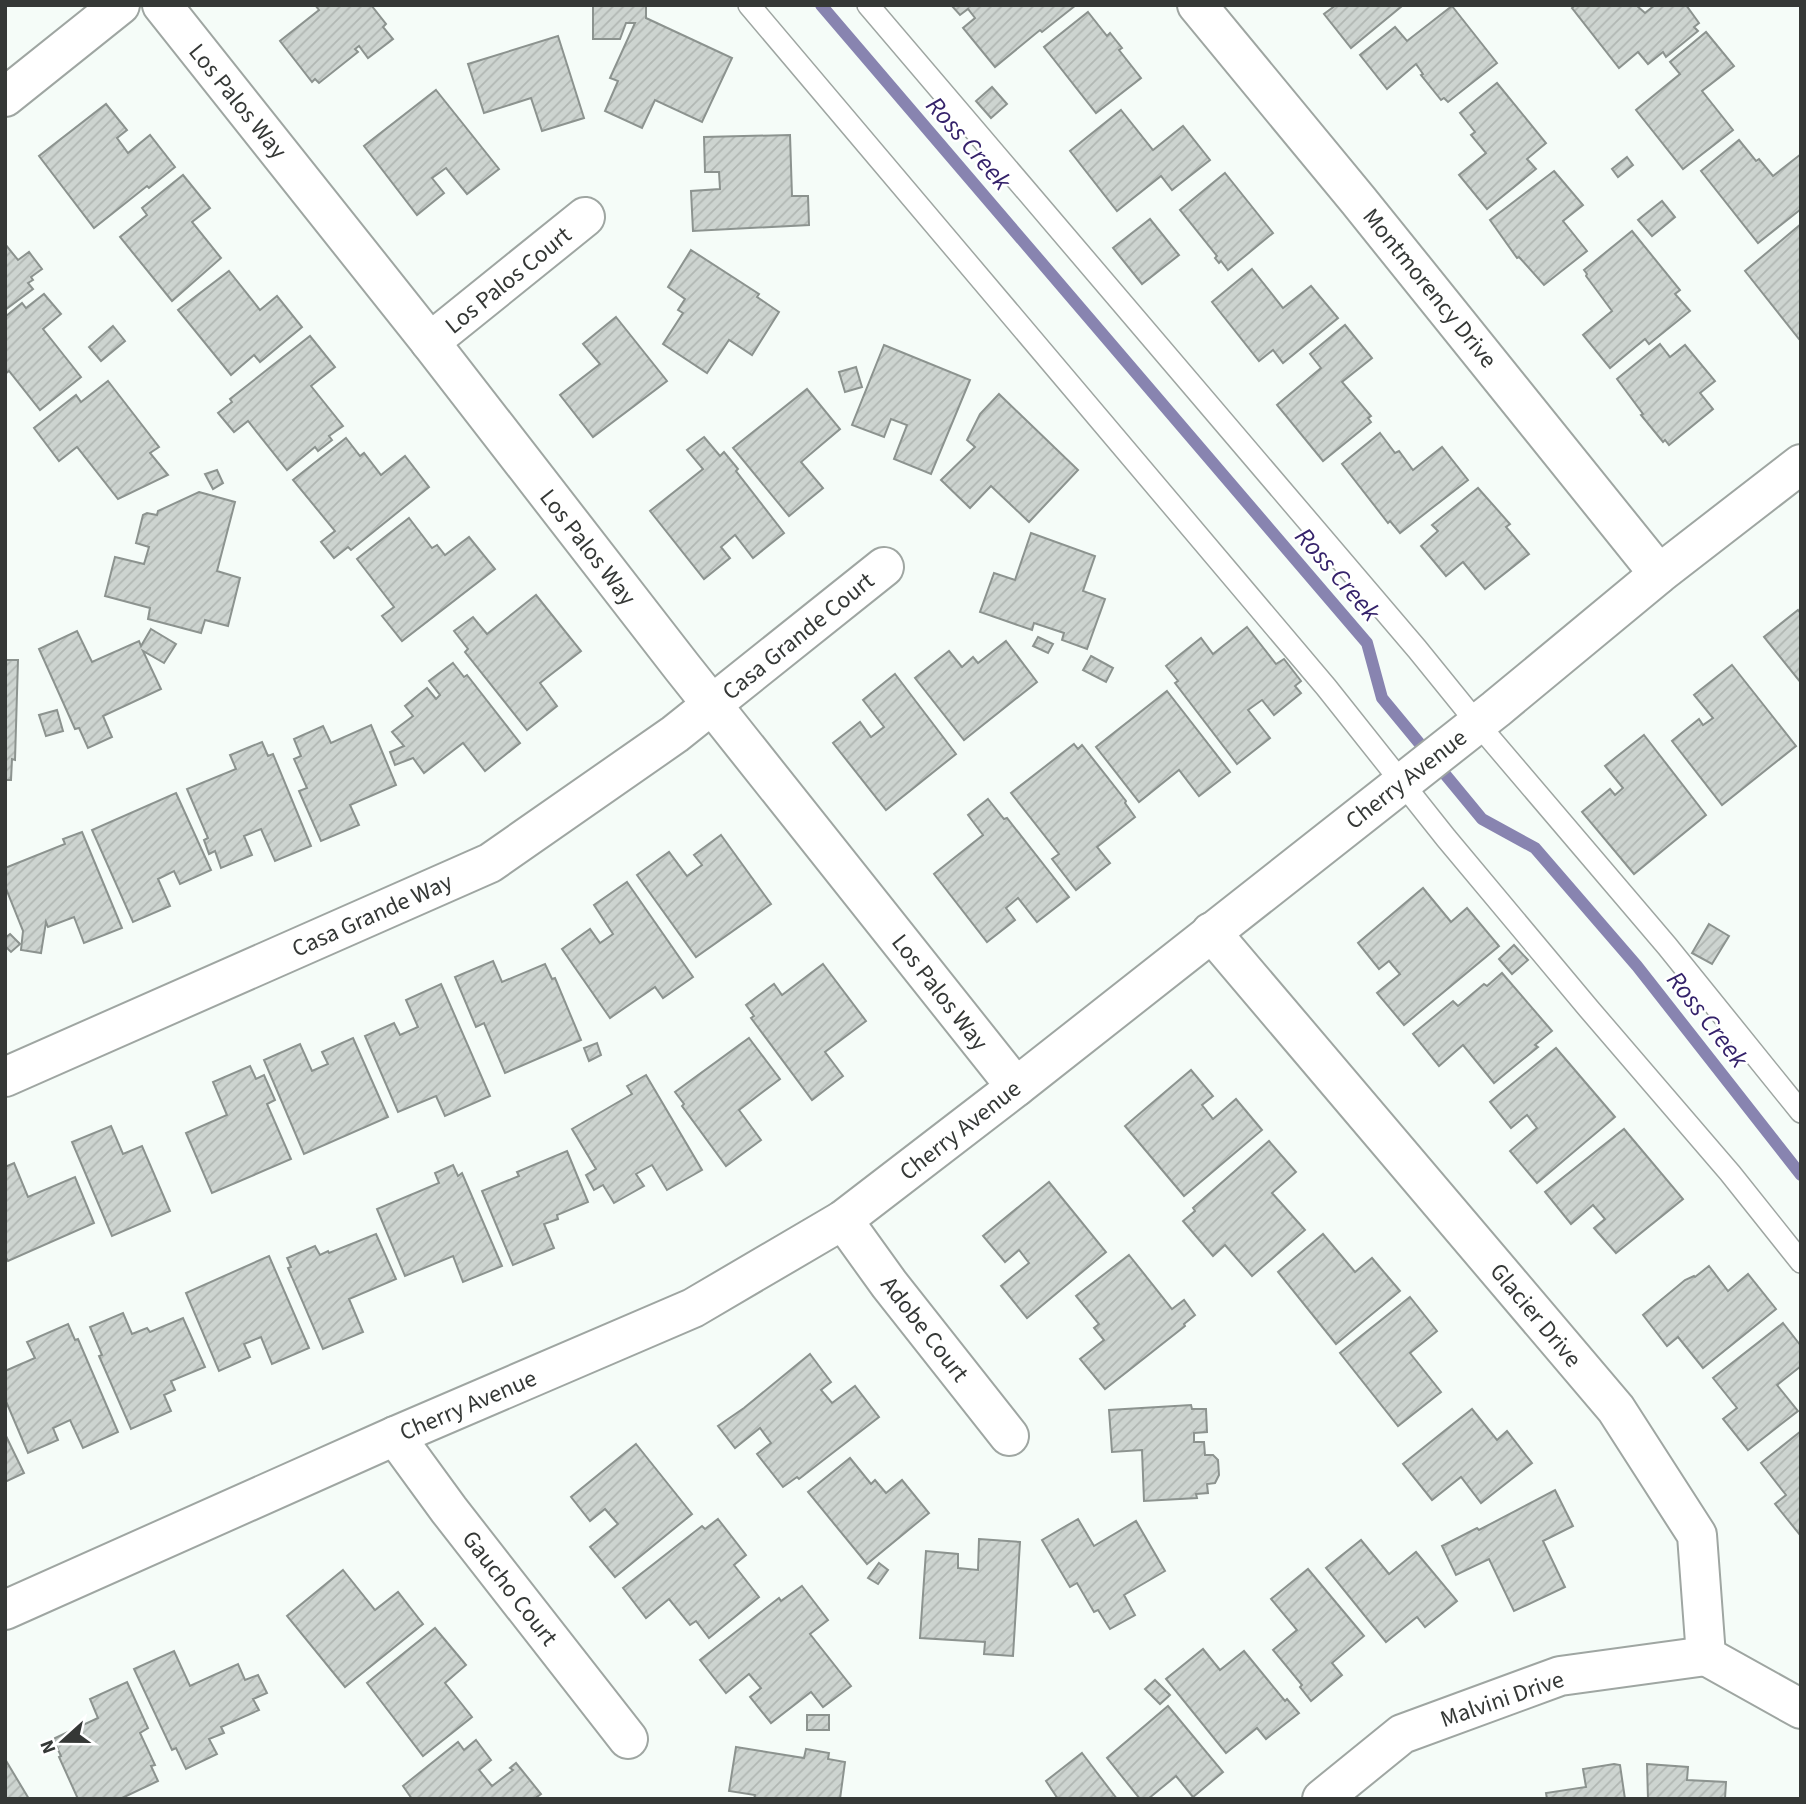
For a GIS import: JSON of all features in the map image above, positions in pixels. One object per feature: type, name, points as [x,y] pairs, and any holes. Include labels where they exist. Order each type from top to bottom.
[{"type":"street","points":[[5,97],[120,5]]},
{"type":"street","name":"Los Palos Way","points":[[162,5],[1016,1087]]},
{"type":"street","name":"Montmorency Drive","points":[[1197,5],[1659,574]]},
{"type":"street","name":"Los Palos Court","points":[[430,342],[585,217]]},
{"type":"street","name":"Cherry Avenue","points":[[5,1610],[395,1436],[693,1308],[843,1220],[1016,1087],[1407,778],[1659,574],[1801,464]]},
{"type":"street","name":"Casa Grande Court","points":[[712,705],[884,566]]},
{"type":"street","name":"Casa Grande Way","points":[[5,1077],[490,863],[675,734],[712,705]]},
{"type":"street","name":"Glacier Drive","points":[[1211,932],[1616,1409],[1697,1535],[1706,1656]]},
{"type":"street","name":"Adobe Court","points":[[843,1220],[1009,1436]]},
{"type":"street","name":"Gaucho Court","points":[[395,1436],[628,1739]]},
{"type":"street","points":[[1706,1656],[1801,1709]]},
{"type":"street","name":"Malvini Drive","points":[[1322,1799],[1402,1734],[1560,1676],[1706,1656]]},
{"type":"lane","points":[[749,5],[1317,676],[1407,778],[1589,1009],[1801,1262]]},
{"type":"lane","points":[[868,5],[1417,649],[1463,733],[1667,946],[1801,1112]]},
{"type":"building","points":[[315,5],[371,5],[386,24],[383,27],[393,39],[368,58],[359,46],[355,49],[358,52],[319,83],[315,79],[312,82],[280,41],[319,10]]},
{"type":"building","points":[[593,5],[646,5],[646,18],[732,58],[702,122],[655,100],[642,128],[605,111],[618,81],[610,78],[635,23],[626,23],[620,39],[593,39]]},
{"type":"building","points":[[951,5],[1076,5],[995,67],[963,28],[975,18],[968,9],[960,15]]},
{"type":"building","points":[[1336,5],[1402,6],[1351,48],[1324,14]]},
{"type":"building","points":[[1575,5],[1636,5],[1645,13],[1655,5],[1686,5],[1699,23],[1694,27],[1698,31],[1666,57],[1663,52],[1648,64],[1638,52],[1619,68],[1572,8]]},
{"type":"building","points":[[1452,6],[1497,63],[1448,102],[1444,98],[1441,100],[1421,75],[1423,74],[1416,64],[1387,89],[1360,55],[1395,27],[1407,41]]},
{"type":"building","points":[[1088,12],[1107,36],[1110,33],[1122,48],[1119,50],[1141,78],[1096,113],[1044,47]]},
{"type":"building","points":[[1706,32],[1734,66],[1702,91],[1733,130],[1683,169],[1636,110],[1680,74],[1670,62]]},
{"type":"building","points":[[558,36],[584,118],[542,131],[531,98],[484,113],[468,64]]},
{"type":"building","points":[[1497,83],[1546,143],[1527,159],[1536,169],[1487,209],[1459,175],[1486,153],[1471,135],[1475,132],[1460,113]]},
{"type":"building","points":[[992,87],[1007,104],[991,118],[976,101]]},
{"type":"building","points":[[436,90],[499,169],[467,194],[446,168],[432,178],[444,193],[417,215],[364,146]]},
{"type":"building","points":[[106,104],[127,130],[117,138],[128,153],[150,135],[175,167],[94,228],[39,156]]},
{"type":"building","points":[[1121,110],[1153,150],[1183,126],[1210,160],[1172,190],[1161,176],[1117,211],[1070,151]]},
{"type":"building","points":[[790,135],[792,196],[808,196],[809,225],[693,231],[691,191],[720,189],[719,172],[705,172],[704,137]]},
{"type":"building","points":[[1739,140],[1773,176],[1801,154],[1801,209],[1758,243],[1701,171]]},
{"type":"building","points":[[1627,157],[1633,165],[1618,177],[1612,169]]},
{"type":"building","points":[[1554,171],[1583,205],[1563,221],[1587,251],[1544,285],[1519,257],[1517,258],[1490,220]]},
{"type":"building","points":[[1225,173],[1273,233],[1228,270],[1215,258],[1217,256],[1180,210]]},
{"type":"building","points":[[183,175],[210,208],[192,222],[221,258],[172,301],[120,237],[147,215],[142,208]]},
{"type":"building","points":[[1662,201],[1675,217],[1652,236],[1638,220]]},
{"type":"building","points":[[1150,219],[1179,255],[1142,284],[1113,248]]},
{"type":"building","points":[[1801,224],[1801,338],[1799,339],[1745,271]]},
{"type":"building","points":[[1632,231],[1680,290],[1675,294],[1690,311],[1649,344],[1645,339],[1610,368],[1583,335],[1612,311],[1584,270]]},
{"type":"building","points":[[5,244],[18,260],[29,252],[42,269],[31,277],[33,280],[28,283],[33,289],[5,310]]},
{"type":"building","points":[[691,250],[759,294],[757,297],[779,312],[752,355],[729,340],[707,373],[663,344],[683,313],[678,310],[685,299],[668,287]]},
{"type":"building","points":[[1252,269],[1283,308],[1311,286],[1338,318],[1283,363],[1273,350],[1259,361],[1212,302]]},
{"type":"building","points":[[229,271],[260,310],[277,296],[302,327],[260,362],[254,355],[231,375],[178,310]]},
{"type":"building","points":[[44,294],[61,314],[43,329],[81,377],[40,410],[9,371],[5,374],[5,317],[22,303],[26,308]]},
{"type":"building","points":[[616,317],[667,381],[593,437],[560,395],[600,364],[583,344]]},
{"type":"building","points":[[1345,325],[1372,358],[1342,382],[1371,416],[1368,418],[1371,422],[1323,461],[1277,405],[1321,368],[1310,354]]},
{"type":"building","points":[[113,326],[125,341],[101,361],[89,347]]},
{"type":"building","points":[[310,336],[335,367],[311,386],[343,426],[329,436],[332,440],[318,451],[315,447],[287,470],[248,421],[234,432],[218,413],[232,402],[230,399]]},
{"type":"building","points":[[1660,344],[1670,357],[1685,345],[1715,381],[1700,393],[1713,409],[1669,445],[1665,440],[1663,442],[1641,415],[1643,414],[1617,379]]},
{"type":"building","points":[[884,345],[970,380],[931,474],[894,459],[907,425],[891,419],[884,437],[852,425]]},
{"type":"building","points":[[856,367],[862,387],[845,392],[839,372]]},
{"type":"building","points":[[108,381],[159,447],[150,453],[168,475],[118,499],[77,447],[59,461],[34,428],[76,395],[81,402]]},
{"type":"building","points":[[807,389],[840,429],[801,462],[823,488],[789,516],[733,448]]},
{"type":"building","points":[[999,394],[1078,470],[1029,522],[991,486],[970,508],[941,480],[975,447],[967,440],[980,414]]},
{"type":"building","points":[[1380,433],[1395,453],[1399,451],[1413,470],[1442,447],[1468,480],[1400,533],[1390,521],[1388,523],[1342,464]]},
{"type":"building","points":[[704,437],[720,456],[724,452],[784,533],[753,558],[735,535],[721,547],[730,558],[704,579],[650,511],[703,469],[687,450]]},
{"type":"building","points":[[346,438],[360,456],[364,453],[381,475],[405,456],[429,487],[351,550],[348,547],[334,558],[321,542],[335,531],[293,480]]},
{"type":"building","points":[[217,470],[223,483],[213,489],[205,474]]},
{"type":"building","points":[[1478,488],[1510,524],[1506,527],[1529,554],[1485,589],[1463,562],[1446,576],[1421,546],[1438,531],[1432,525]]},
{"type":"building","points":[[199,492],[235,502],[217,571],[240,578],[228,626],[205,620],[201,633],[148,619],[150,608],[105,596],[115,557],[144,564],[149,547],[136,543],[143,515],[157,515],[158,511]]},
{"type":"building","points":[[409,518],[432,548],[437,545],[445,555],[469,537],[495,569],[402,641],[382,616],[394,607],[357,559]]},
{"type":"building","points":[[1031,533],[1095,556],[1083,591],[1105,599],[1087,649],[1062,640],[1064,633],[1034,623],[1032,630],[980,612],[994,573],[1015,580]]},
{"type":"building","points":[[536,595],[581,651],[540,683],[557,706],[527,730],[465,652],[468,649],[454,631],[473,617],[487,634]]},
{"type":"building","points":[[1798,610],[1801,614],[1801,683],[1764,637]]},
{"type":"building","points":[[1247,627],[1276,664],[1284,659],[1301,681],[1295,686],[1301,693],[1274,715],[1262,700],[1248,710],[1270,738],[1237,764],[1175,683],[1178,681],[1166,666],[1201,638],[1213,654]]},
{"type":"building","points":[[151,629],[176,644],[164,663],[143,651],[161,689],[103,716],[112,737],[88,748],[79,728],[75,729],[39,649],[77,631],[92,662],[139,641],[141,646]]},
{"type":"building","points":[[1038,637],[1053,644],[1048,653],[1033,646]]},
{"type":"building","points":[[1006,641],[1037,682],[964,740],[915,678],[949,651],[962,667],[973,657],[978,663]]},
{"type":"building","points":[[1091,656],[1113,668],[1106,682],[1083,670]]},
{"type":"building","points":[[5,660],[18,660],[15,760],[12,759],[11,780],[5,780]]},
{"type":"building","points":[[453,663],[464,677],[467,675],[520,743],[485,771],[463,743],[424,773],[413,758],[395,765],[390,752],[404,746],[392,732],[413,716],[405,706],[427,688],[436,699],[440,695],[429,681]]},
{"type":"building","points":[[1732,665],[1796,746],[1722,805],[1672,741],[1699,719],[1703,725],[1713,718],[1694,695]]},
{"type":"building","points":[[895,674],[956,754],[886,810],[833,743],[860,722],[871,737],[884,727],[863,700]]},
{"type":"building","points":[[1167,691],[1230,772],[1199,796],[1179,770],[1139,802],[1096,747]]},
{"type":"building","points":[[57,710],[63,731],[46,736],[39,715]]},
{"type":"building","points":[[371,725],[396,785],[350,805],[359,825],[321,841],[299,791],[307,788],[294,759],[301,756],[294,739],[323,726],[331,743]]},
{"type":"building","points":[[1644,735],[1706,815],[1634,874],[1582,812],[1610,789],[1615,795],[1623,788],[1605,766]]},
{"type":"building","points":[[262,742],[268,756],[273,754],[311,846],[275,861],[261,829],[244,836],[252,855],[221,868],[215,851],[209,854],[204,840],[208,838],[187,789],[236,769],[230,755]]},
{"type":"building","points":[[1074,744],[1078,749],[1082,745],[1126,801],[1135,817],[1097,847],[1110,863],[1076,890],[1052,859],[1059,854],[1011,793]]},
{"type":"building","points":[[176,793],[211,870],[180,884],[174,871],[158,879],[170,906],[133,922],[92,830]]},
{"type":"building","points":[[988,799],[1004,819],[1007,818],[1069,897],[1037,922],[1018,898],[1006,908],[1015,920],[987,942],[934,874],[983,835],[968,815]]},
{"type":"building","points":[[82,832],[122,928],[84,943],[74,917],[48,927],[46,922],[41,953],[21,950],[23,931],[5,886],[5,868],[65,844],[63,839]]},
{"type":"building","points":[[721,835],[771,904],[696,957],[637,875],[669,852],[687,876],[702,865],[694,855]]},
{"type":"building","points":[[627,882],[693,977],[663,998],[655,987],[610,1018],[562,949],[590,929],[600,943],[613,934],[594,905]]},
{"type":"building","points":[[1423,888],[1451,922],[1467,908],[1499,946],[1404,1025],[1377,993],[1400,974],[1389,961],[1379,969],[1358,943]]},
{"type":"building","points":[[1709,924],[1729,936],[1712,964],[1692,953]]},
{"type":"building","points":[[10,934],[20,944],[11,952],[5,946],[5,938]]},
{"type":"building","points":[[1514,945],[1528,960],[1512,974],[1499,959]]},
{"type":"building","points":[[493,961],[502,982],[545,964],[552,979],[555,978],[581,1040],[505,1073],[484,1023],[476,1027],[455,977]]},
{"type":"building","points":[[823,964],[866,1021],[825,1052],[843,1076],[812,1100],[751,1018],[754,1016],[746,1005],[774,984],[782,995]]},
{"type":"building","points":[[1502,973],[1552,1031],[1535,1045],[1538,1047],[1494,1083],[1463,1045],[1439,1066],[1413,1034],[1453,1001],[1458,1006]]},
{"type":"building","points":[[441,984],[490,1096],[445,1116],[436,1096],[398,1112],[365,1036],[394,1023],[400,1035],[418,1027],[406,1000]]},
{"type":"building","points":[[353,1038],[388,1117],[304,1154],[264,1060],[300,1044],[312,1071],[328,1064],[322,1052]]},
{"type":"building","points":[[749,1038],[780,1079],[739,1110],[761,1140],[726,1166],[682,1106],[684,1104],[675,1092]]},
{"type":"building","points":[[597,1043],[601,1055],[589,1061],[584,1048]]},
{"type":"building","points":[[1556,1048],[1615,1117],[1537,1183],[1510,1151],[1537,1128],[1527,1115],[1511,1128],[1490,1102]]},
{"type":"building","points":[[250,1066],[256,1079],[264,1075],[275,1100],[267,1104],[291,1159],[212,1193],[186,1133],[227,1115],[213,1082]]},
{"type":"building","points":[[1191,1070],[1213,1096],[1202,1105],[1213,1119],[1236,1099],[1262,1130],[1184,1196],[1125,1126]]},
{"type":"building","points":[[646,1075],[702,1170],[667,1190],[652,1165],[636,1174],[644,1186],[614,1203],[603,1185],[594,1190],[586,1175],[596,1169],[572,1129],[632,1094],[627,1086]]},
{"type":"building","points":[[111,1126],[123,1154],[142,1146],[170,1211],[112,1236],[72,1142]]},
{"type":"building","points":[[1624,1129],[1683,1199],[1616,1253],[1594,1228],[1605,1219],[1593,1205],[1571,1224],[1545,1192]]},
{"type":"building","points":[[1269,1141],[1296,1172],[1272,1193],[1305,1230],[1252,1276],[1225,1245],[1213,1256],[1183,1221],[1195,1211],[1193,1208]]},
{"type":"building","points":[[567,1151],[588,1202],[557,1215],[558,1219],[544,1224],[554,1248],[513,1265],[482,1191],[519,1176],[517,1172]]},
{"type":"building","points":[[14,1163],[28,1197],[75,1177],[94,1223],[8,1261],[5,1256],[5,1167]]},
{"type":"building","points":[[453,1165],[458,1176],[462,1173],[502,1266],[463,1282],[453,1256],[405,1276],[377,1209],[439,1183],[435,1173]]},
{"type":"building","points":[[1049,1182],[1106,1252],[1027,1318],[1001,1286],[1029,1263],[1019,1250],[1005,1262],[983,1236]]},
{"type":"building","points":[[376,1234],[396,1279],[349,1299],[363,1332],[323,1349],[288,1268],[291,1267],[287,1258],[315,1246],[320,1255],[328,1251],[329,1253]]},
{"type":"building","points":[[1323,1234],[1355,1272],[1372,1258],[1400,1291],[1336,1344],[1278,1272]]},
{"type":"building","points":[[1129,1255],[1172,1309],[1184,1300],[1195,1315],[1185,1326],[1105,1389],[1080,1359],[1104,1340],[1094,1328],[1099,1324],[1076,1296]]},
{"type":"building","points":[[269,1256],[309,1348],[272,1364],[261,1337],[244,1344],[250,1357],[219,1371],[186,1293]]},
{"type":"building","points":[[1709,1266],[1728,1291],[1748,1274],[1776,1309],[1703,1368],[1678,1337],[1667,1346],[1643,1315],[1685,1280],[1695,1277]]},
{"type":"building","points":[[1410,1297],[1437,1331],[1410,1353],[1441,1392],[1398,1426],[1340,1353]]},
{"type":"building","points":[[123,1313],[132,1334],[147,1328],[150,1332],[183,1318],[205,1367],[171,1381],[175,1390],[164,1395],[171,1411],[131,1429],[99,1356],[102,1355],[90,1327]]},
{"type":"building","points":[[1783,1323],[1801,1346],[1801,1366],[1777,1385],[1798,1411],[1748,1450],[1723,1419],[1737,1408],[1713,1378]]},
{"type":"building","points":[[68,1324],[75,1340],[78,1339],[118,1432],[83,1448],[70,1420],[53,1428],[58,1440],[28,1453],[5,1399],[5,1371],[35,1358],[27,1342]]},
{"type":"building","points":[[810,1354],[831,1382],[821,1390],[832,1403],[855,1386],[879,1417],[799,1479],[797,1477],[783,1487],[757,1454],[771,1443],[760,1428],[735,1448],[718,1426]]},
{"type":"building","points":[[1191,1405],[1192,1409],[1206,1409],[1207,1432],[1194,1433],[1194,1442],[1204,1442],[1205,1455],[1213,1455],[1218,1460],[1219,1475],[1215,1483],[1207,1484],[1208,1493],[1196,1494],[1197,1498],[1144,1501],[1142,1450],[1112,1452],[1109,1410]]},
{"type":"building","points":[[1472,1409],[1497,1440],[1507,1431],[1532,1463],[1481,1503],[1461,1477],[1432,1500],[1403,1464]]},
{"type":"building","points":[[1801,1431],[1800,1535],[1775,1504],[1786,1495],[1761,1463]]},
{"type":"building","points":[[5,1434],[24,1473],[5,1482]]},
{"type":"building","points":[[636,1444],[692,1514],[615,1577],[590,1547],[618,1524],[605,1509],[590,1521],[571,1497]]},
{"type":"building","points":[[850,1458],[871,1484],[875,1480],[886,1493],[902,1480],[929,1513],[867,1564],[808,1492]]},
{"type":"building","points":[[1555,1490],[1573,1526],[1543,1541],[1565,1587],[1514,1611],[1489,1559],[1456,1575],[1442,1546]]},
{"type":"building","points":[[718,1519],[746,1555],[734,1565],[759,1597],[709,1638],[696,1621],[690,1625],[669,1599],[646,1618],[623,1588],[702,1526],[705,1529]]},
{"type":"building","points":[[1078,1519],[1094,1546],[1136,1521],[1165,1571],[1124,1595],[1135,1615],[1110,1629],[1098,1610],[1094,1612],[1077,1583],[1070,1587],[1042,1540]]},
{"type":"building","points":[[979,1539],[1020,1542],[1013,1656],[984,1654],[985,1642],[920,1638],[926,1551],[958,1554],[958,1568],[978,1570]]},
{"type":"building","points":[[1361,1540],[1389,1574],[1416,1552],[1457,1601],[1425,1627],[1417,1617],[1386,1642],[1326,1568]]},
{"type":"building","points":[[879,1563],[888,1570],[878,1584],[868,1578]]},
{"type":"building","points":[[1308,1569],[1364,1636],[1332,1663],[1342,1675],[1311,1701],[1300,1687],[1302,1685],[1273,1650],[1297,1630],[1271,1599]]},
{"type":"building","points":[[343,1570],[375,1610],[398,1592],[423,1624],[345,1687],[287,1616]]},
{"type":"building","points":[[802,1586],[828,1620],[810,1634],[851,1686],[823,1707],[811,1692],[771,1723],[750,1697],[761,1688],[749,1674],[726,1693],[700,1660],[779,1598],[781,1601]]},
{"type":"building","points":[[435,1628],[466,1665],[445,1683],[472,1717],[423,1756],[367,1683]]},
{"type":"building","points":[[1203,1649],[1220,1670],[1244,1651],[1285,1701],[1287,1699],[1299,1713],[1266,1739],[1257,1728],[1226,1753],[1166,1679]]},
{"type":"building","points":[[174,1651],[190,1686],[238,1664],[245,1680],[258,1675],[267,1693],[253,1699],[259,1710],[221,1727],[224,1733],[209,1739],[217,1754],[186,1769],[176,1748],[172,1750],[134,1669]]},
{"type":"building","points":[[1155,1680],[1170,1695],[1160,1704],[1145,1689]]},
{"type":"building","points":[[127,1682],[148,1728],[140,1733],[155,1765],[151,1766],[158,1781],[120,1799],[78,1799],[53,1739],[98,1718],[90,1699]]},
{"type":"building","points":[[1168,1706],[1223,1772],[1193,1797],[1176,1776],[1148,1799],[1140,1799],[1107,1758]]},
{"type":"building","points":[[807,1715],[829,1715],[829,1730],[807,1730]]},
{"type":"building","points":[[476,1740],[491,1760],[479,1770],[492,1786],[513,1770],[510,1768],[516,1763],[541,1794],[534,1799],[412,1799],[403,1786],[458,1742],[464,1750]]},
{"type":"building","points":[[736,1747],[804,1758],[806,1749],[829,1753],[828,1759],[845,1762],[840,1799],[754,1799],[755,1795],[729,1791]]},
{"type":"building","points":[[1082,1753],[1117,1799],[1058,1799],[1046,1781]]},
{"type":"building","points":[[5,1759],[29,1799],[5,1799]]},
{"type":"building","points":[[1647,1764],[1688,1767],[1687,1780],[1726,1782],[1725,1799],[1648,1799]]},
{"type":"building","points":[[1620,1765],[1625,1799],[1547,1799],[1546,1793],[1586,1787],[1583,1769]]},
{"type":"waterway","name":"Ross Creek","points":[[821,5],[1367,643],[1382,698],[1482,819],[1535,848],[1637,966],[1801,1175]]}]
